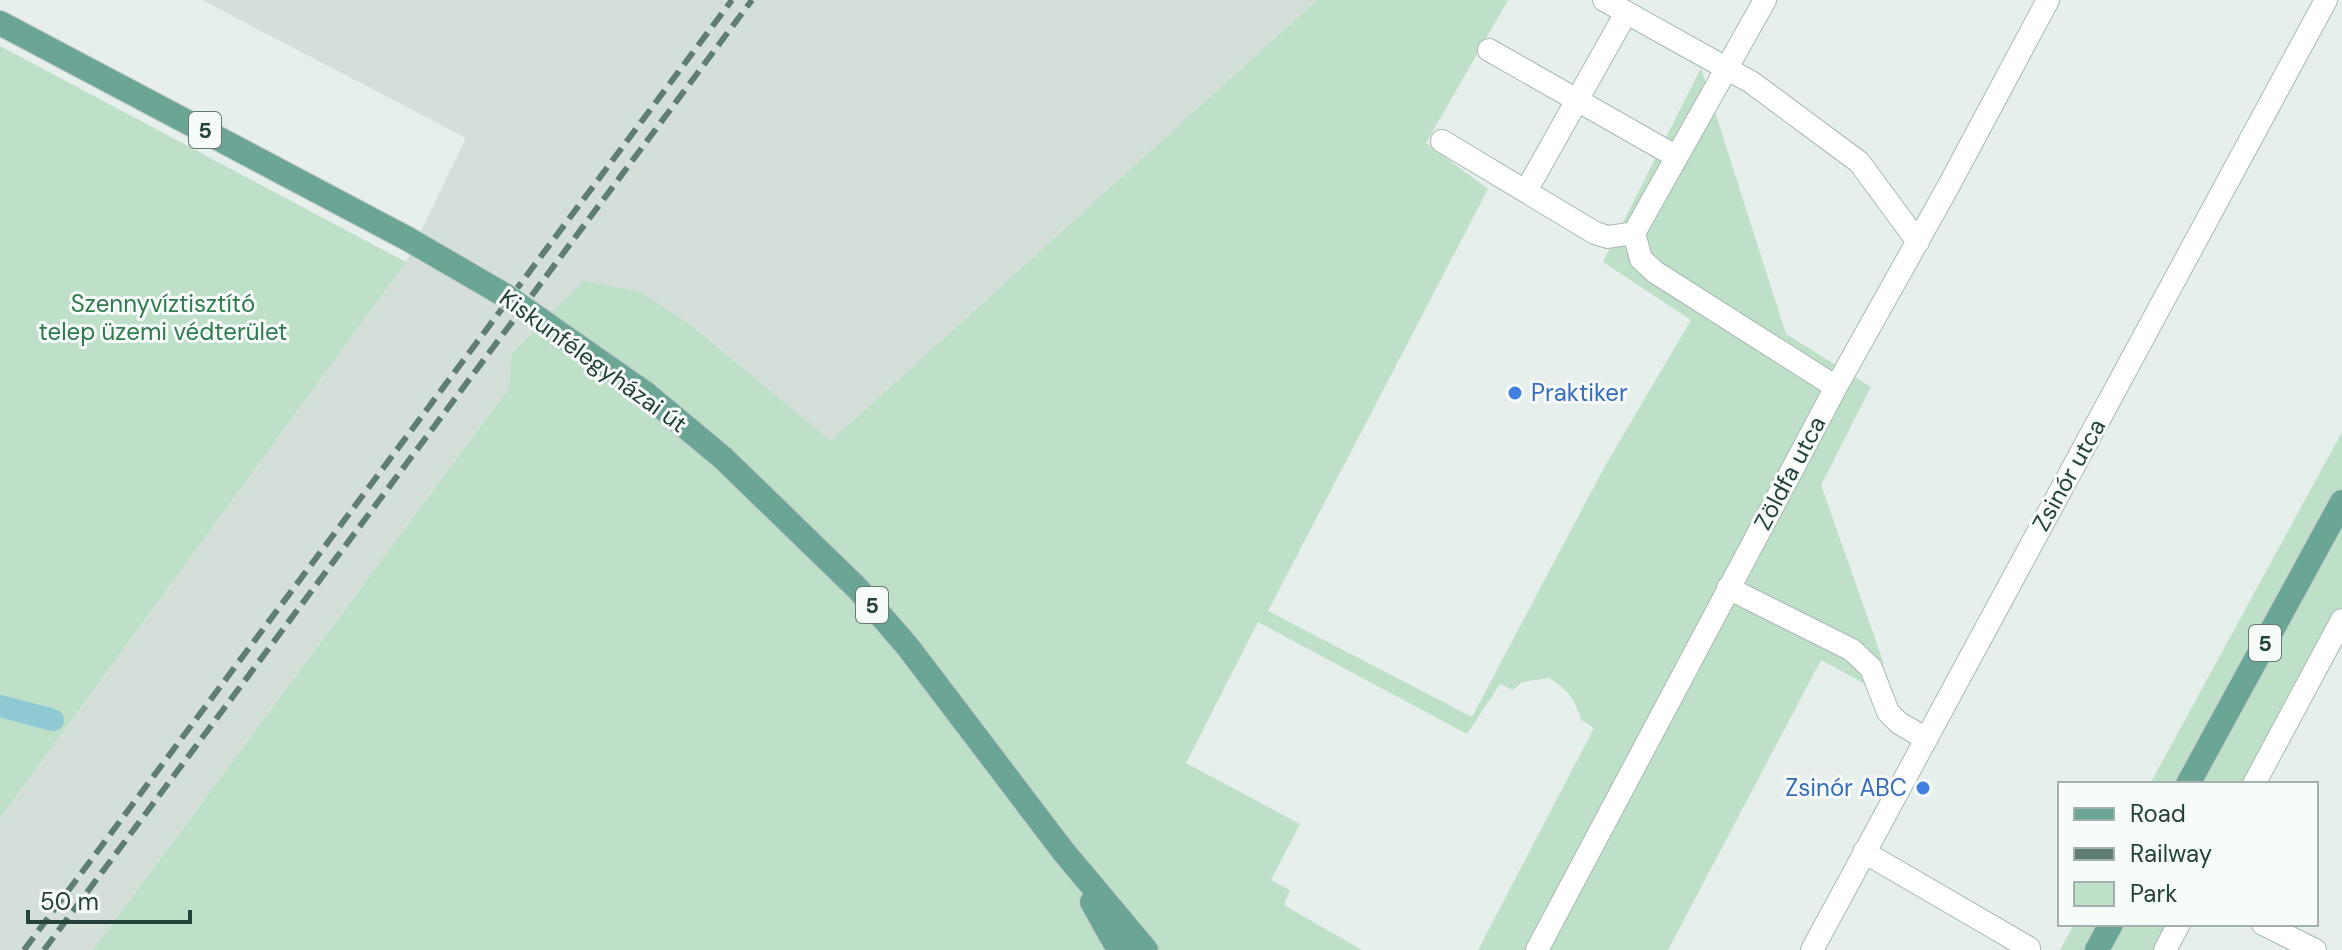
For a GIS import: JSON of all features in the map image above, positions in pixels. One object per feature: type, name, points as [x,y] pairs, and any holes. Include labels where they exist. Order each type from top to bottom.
[{"type":"main road","name":"Kiskunfélegyházai út","points":[[0,23],[408,239],[506,296],[645,393],[746,478],[858,589],[908,647],[1063,851],[1146,950]]},
{"type":"main road","name":"5","points":[[2189,782],[2342,502]]},
{"type":"main road","name":"Kiskunfélegyházai út","points":[[1063,851],[1119,950]]},
{"type":"main road","points":[[2097,950],[2110,926]]},
{"type":"street","points":[[1604,0],[1751,82],[1859,162],[1918,242]]},
{"type":"street","points":[[1765,0],[1634,233],[1641,259],[1655,272],[1836,387]]},
{"type":"street","name":"Zöldfa utca","points":[[1537,950],[1836,387],[2048,0]]},
{"type":"street","name":"Zsinór utca","points":[[1812,950],[2326,0]]},
{"type":"street","points":[[1526,191],[1626,13]]},
{"type":"street","points":[[1489,50],[1677,157]]},
{"type":"street","points":[[1442,141],[1595,233],[1608,237],[1634,233]]},
{"type":"street","points":[[1728,588],[1852,650],[1871,668],[1888,712],[1899,723],[1925,738]]},
{"type":"street","points":[[2255,782],[2342,620]]},
{"type":"street","points":[[1864,852],[2029,948]]},
{"type":"street","points":[[2165,950],[2178,926]]},
{"type":"street","points":[[2267,926],[2315,950]]},
{"type":"shaded area","points":[[202,0],[1317,0],[831,442],[696,328],[513,354],[509,388],[93,950],[0,950],[0,818],[406,262],[466,138]]},
{"type":"green space","points":[[1317,0],[1508,0],[1426,143],[1488,189],[1268,611],[1472,717],[1605,466],[1691,320],[1603,262],[1701,68],[1786,334],[1871,387],[1821,485],[1884,664],[1865,684],[1821,660],[1668,950],[1478,950],[1594,728],[1581,720],[1570,695],[1561,687],[1549,678],[1522,682],[1513,690],[1500,684],[1467,734],[1258,622],[1186,763],[1300,824],[1271,880],[1290,890],[1284,905],[1362,950],[93,950],[509,388],[512,354],[583,281],[641,292],[695,328],[831,441]]},
{"type":"green space","name":"Szennyvíztisztító telep üzemi védterület","points":[[0,46],[406,262],[0,818]]},
{"type":"green space","points":[[2342,432],[2342,629],[2261,782],[2151,782]]},
{"type":"green space","points":[[2073,926],[2185,926],[2172,950],[2060,950]]},
{"type":"waterway","points":[[0,706],[53,720]]},
{"type":"railway","points":[[24,950],[732,0]]},
{"type":"railway","points":[[44,950],[752,0]]},
{"type":"place","name":"Praktiker","points":[[1515,393]]},
{"type":"place","name":"Zsinór ABC","points":[[1923,788]]}]
